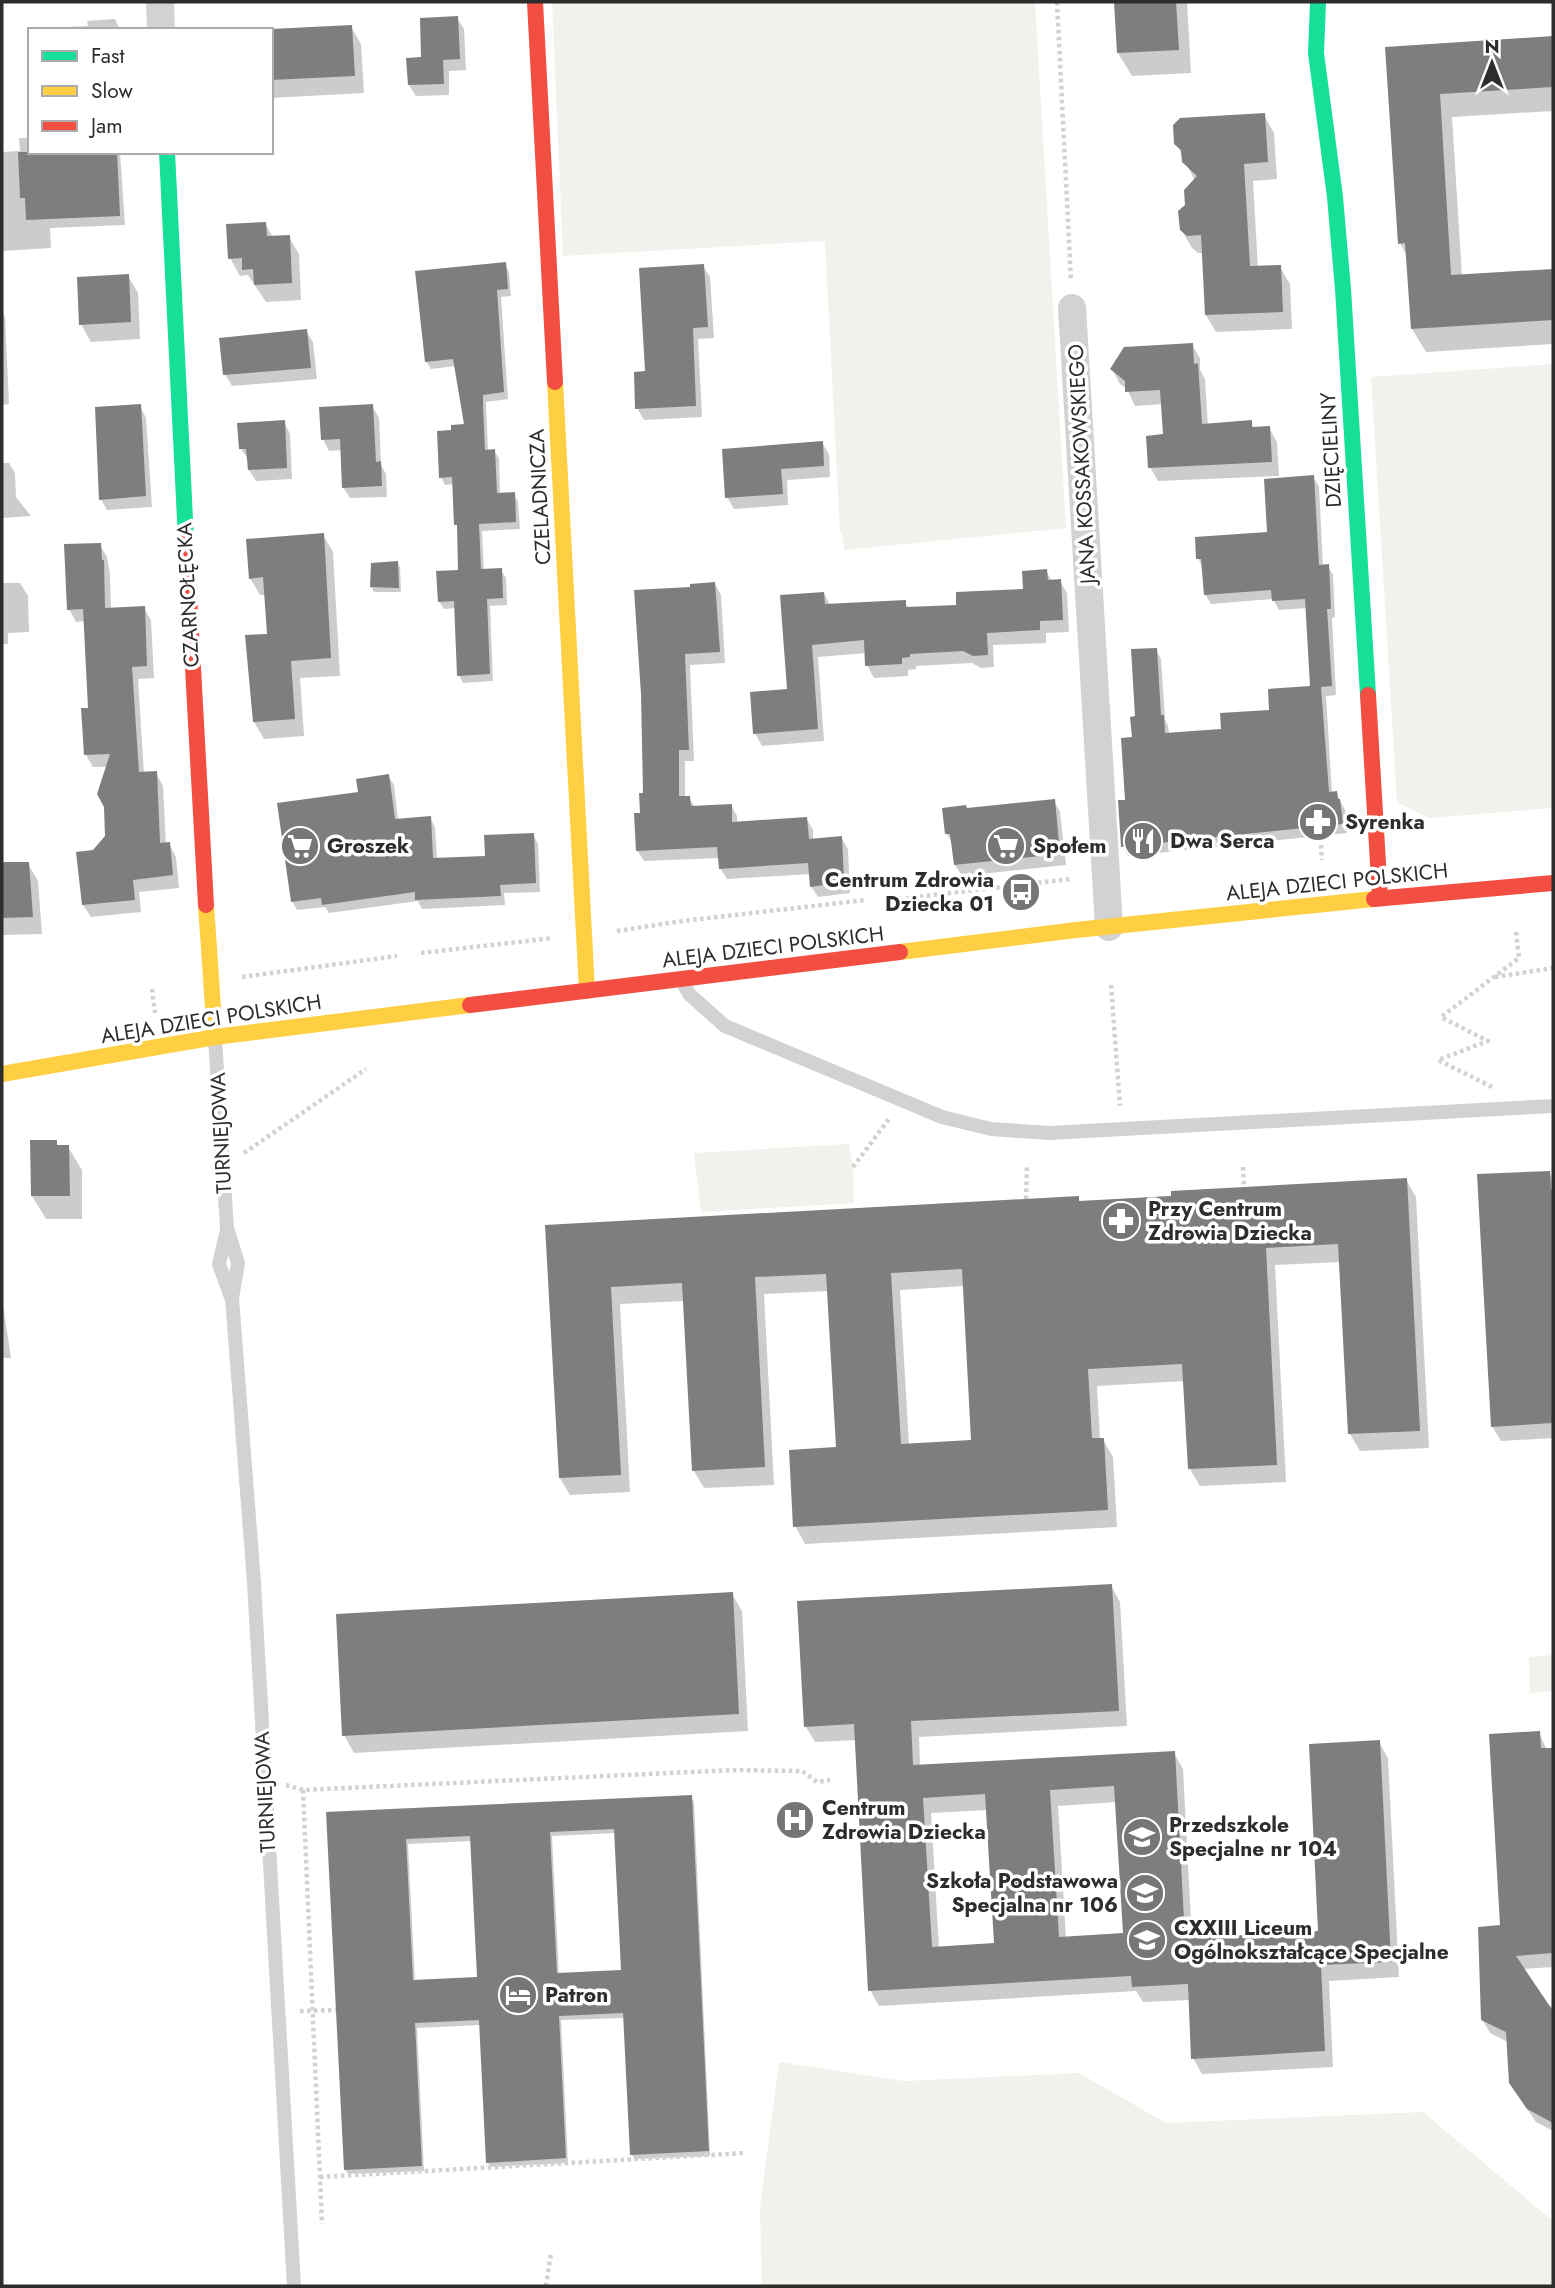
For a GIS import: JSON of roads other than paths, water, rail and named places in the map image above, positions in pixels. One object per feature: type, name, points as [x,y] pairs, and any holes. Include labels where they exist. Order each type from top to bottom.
[{"type":"street","points":[[160,2],[161,28]]},
{"type":"street","name":"CZELADNICZA","points":[[535,2],[587,991]]},
{"type":"street","name":"DZIĘCIELINY","points":[[1318,2],[1316,53],[1335,197],[1343,289],[1380,897]]},
{"type":"street","name":"CZARNOŁĘCKA","points":[[167,154],[199,796],[215,1037]]},
{"type":"street","name":"JANA KOSSAKOWSKIEGO","points":[[1072,308],[1109,927]]},
{"type":"street","name":"ALEJA DZIECI POLSKICH","points":[[2,1074],[215,1037],[682,979],[1380,897],[1553,883]]},
{"type":"lane","points":[[682,979],[689,994],[725,1026],[942,1116],[991,1129],[1049,1133],[1553,1107]]},
{"type":"lane","name":"TURNIEJOWA","points":[[215,1037],[227,1228],[238,1263],[232,1298],[254,1582],[294,2286]]},
{"type":"place","name":"Syrenka","points":[[1318,822]]},
{"type":"place","name":"Dwa Serca","points":[[1143,841]]},
{"type":"place","name":"Groszek","points":[[300,846]]},
{"type":"place","name":"Społem","points":[[1006,846]]},
{"type":"place","name":"Centrum Zdrowia Dziecka 01","points":[[1021,892]]},
{"type":"place","name":"Przy Centrum Zdrowia Dziecka","points":[[1121,1221]]},
{"type":"place","name":"Centrum Zdrowia Dziecka","points":[[795,1820]]},
{"type":"place","name":"Przedszkole Specjalne nr 104","points":[[1142,1837]]},
{"type":"place","name":"Szkoła Podstawowa Specjalna nr 106","points":[[1145,1893]]},
{"type":"place","name":"CXXIII Liceum Ogólnokształcące Specjalne","points":[[1147,1940]]},
{"type":"place","name":"Patron","points":[[518,1995]]}]
